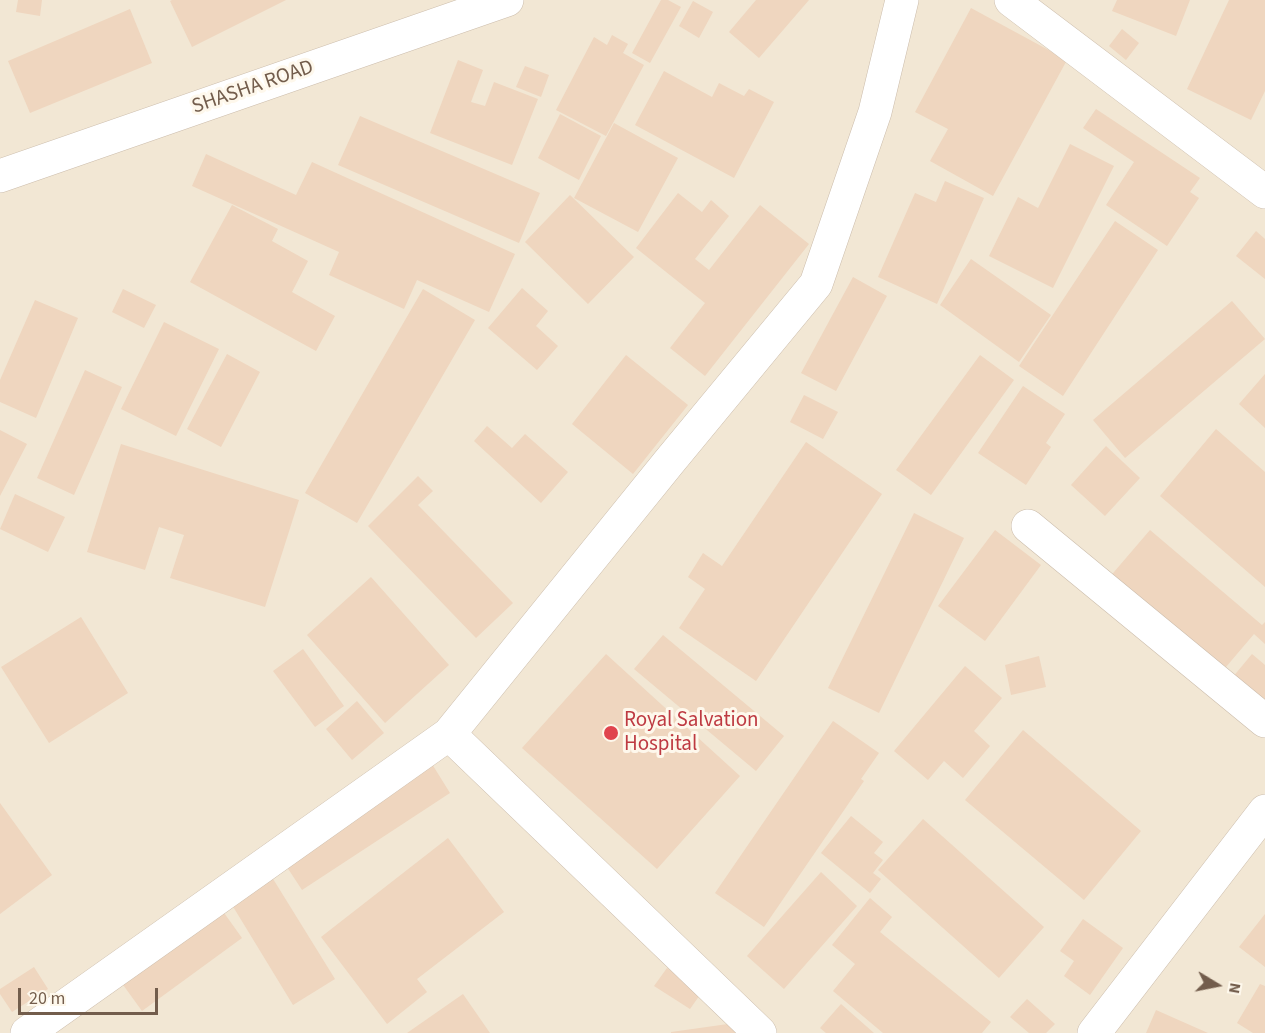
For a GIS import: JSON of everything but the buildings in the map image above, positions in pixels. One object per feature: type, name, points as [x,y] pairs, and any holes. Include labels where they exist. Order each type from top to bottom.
[{"type":"street","name":"SHASHA ROAD","points":[[0,176],[507,0]]},
{"type":"street","points":[[27,1033],[449,734],[816,284],[875,112],[902,0]]},
{"type":"street","points":[[1011,0],[1265,192]]},
{"type":"street","points":[[1028,526],[1265,721]]},
{"type":"street","points":[[449,734],[760,1033]]},
{"type":"street","points":[[1094,1033],[1265,811]]},
{"type":"shaded area","points":[[0,0],[1265,0],[1265,1033],[0,1033]]},
{"type":"place","name":"Royal Salvation Hospital","points":[[611,733]]}]
